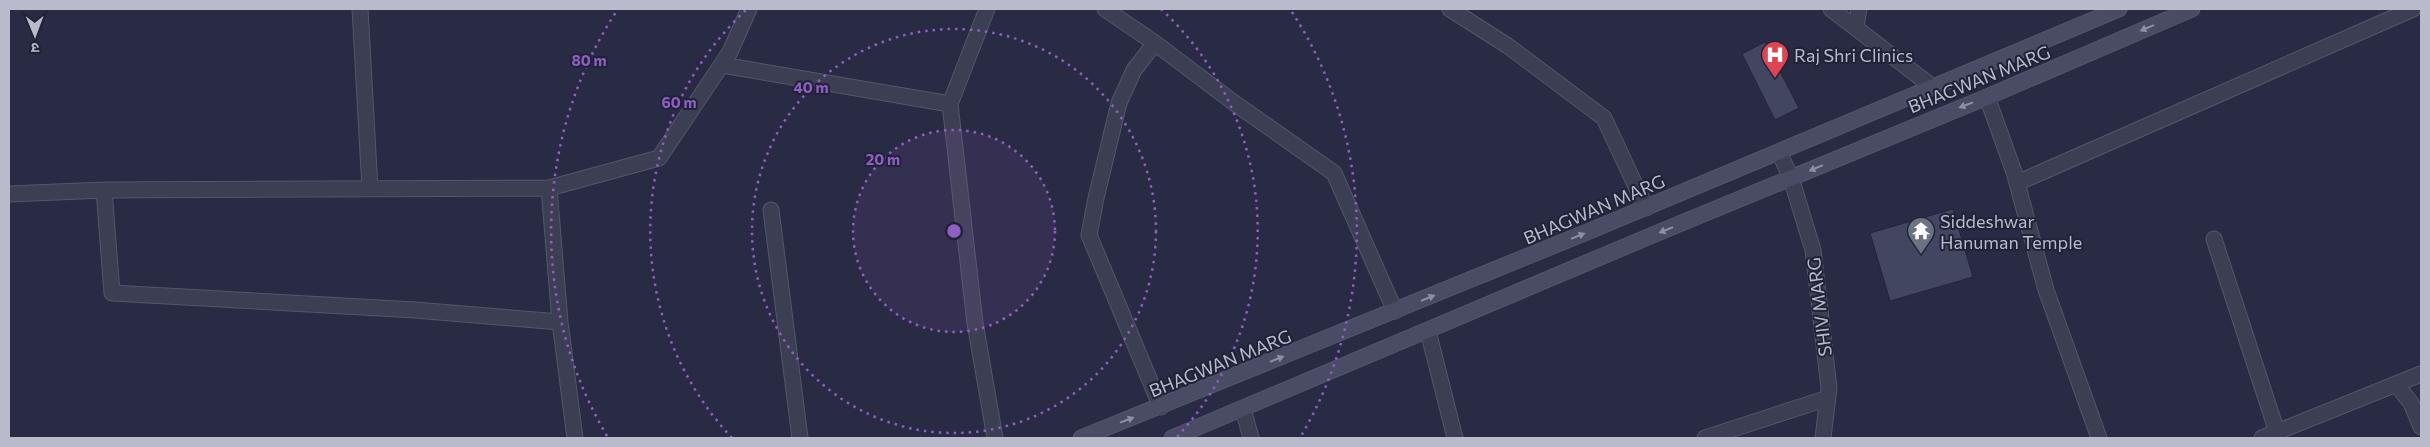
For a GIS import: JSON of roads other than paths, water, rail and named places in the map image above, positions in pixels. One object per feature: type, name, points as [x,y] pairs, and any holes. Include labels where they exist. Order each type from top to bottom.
[{"type":"street","points":[[360,9],[370,189]]},
{"type":"street","points":[[9,194],[54,194],[104,190],[549,188],[659,158],[730,52],[749,9]]},
{"type":"street","points":[[987,9],[950,104],[975,323],[995,438]]},
{"type":"street","points":[[1105,9],[1334,173],[1395,311]]},
{"type":"street","points":[[1450,9],[1508,46],[1604,118],[1646,208]]},
{"type":"street","points":[[1831,9],[1856,26],[1934,88]]},
{"type":"street","points":[[1856,26],[1859,9]]},
{"type":"street","name":"BHAGWAN MARG","points":[[1082,438],[1646,208],[2119,9]]},
{"type":"street","name":"BHAGWAN MARG","points":[[1172,438],[1987,97],[2192,9]]},
{"type":"street","points":[[2017,183],[2413,9]]},
{"type":"street","points":[[1155,43],[1134,70],[1119,103],[1089,235],[1160,407]]},
{"type":"street","points":[[722,65],[950,104]]},
{"type":"street","points":[[1987,97],[2017,183],[2046,290],[2100,438]]},
{"type":"street","name":"SHIV MARG","points":[[1779,152],[1791,178],[1813,250],[1829,388],[1823,438]]},
{"type":"street","points":[[549,188],[560,322],[575,438]]},
{"type":"street","points":[[104,190],[112,293],[406,310],[560,322]]},
{"type":"street","points":[[771,210],[800,438]]},
{"type":"street","points":[[2214,239],[2277,432]]},
{"type":"street","points":[[1428,331],[1456,438]]},
{"type":"street","points":[[2262,438],[2421,374]]},
{"type":"street","points":[[2396,384],[2411,403],[2421,427]]},
{"type":"street","points":[[1705,438],[1828,398]]},
{"type":"street","points":[[1243,409],[1250,438]]},
{"type":"place","name":"Raj Shri Clinics","points":[[1775,79]]},
{"type":"place","name":"Siddeshwar Hanuman Temple","points":[[1921,255]]}]
